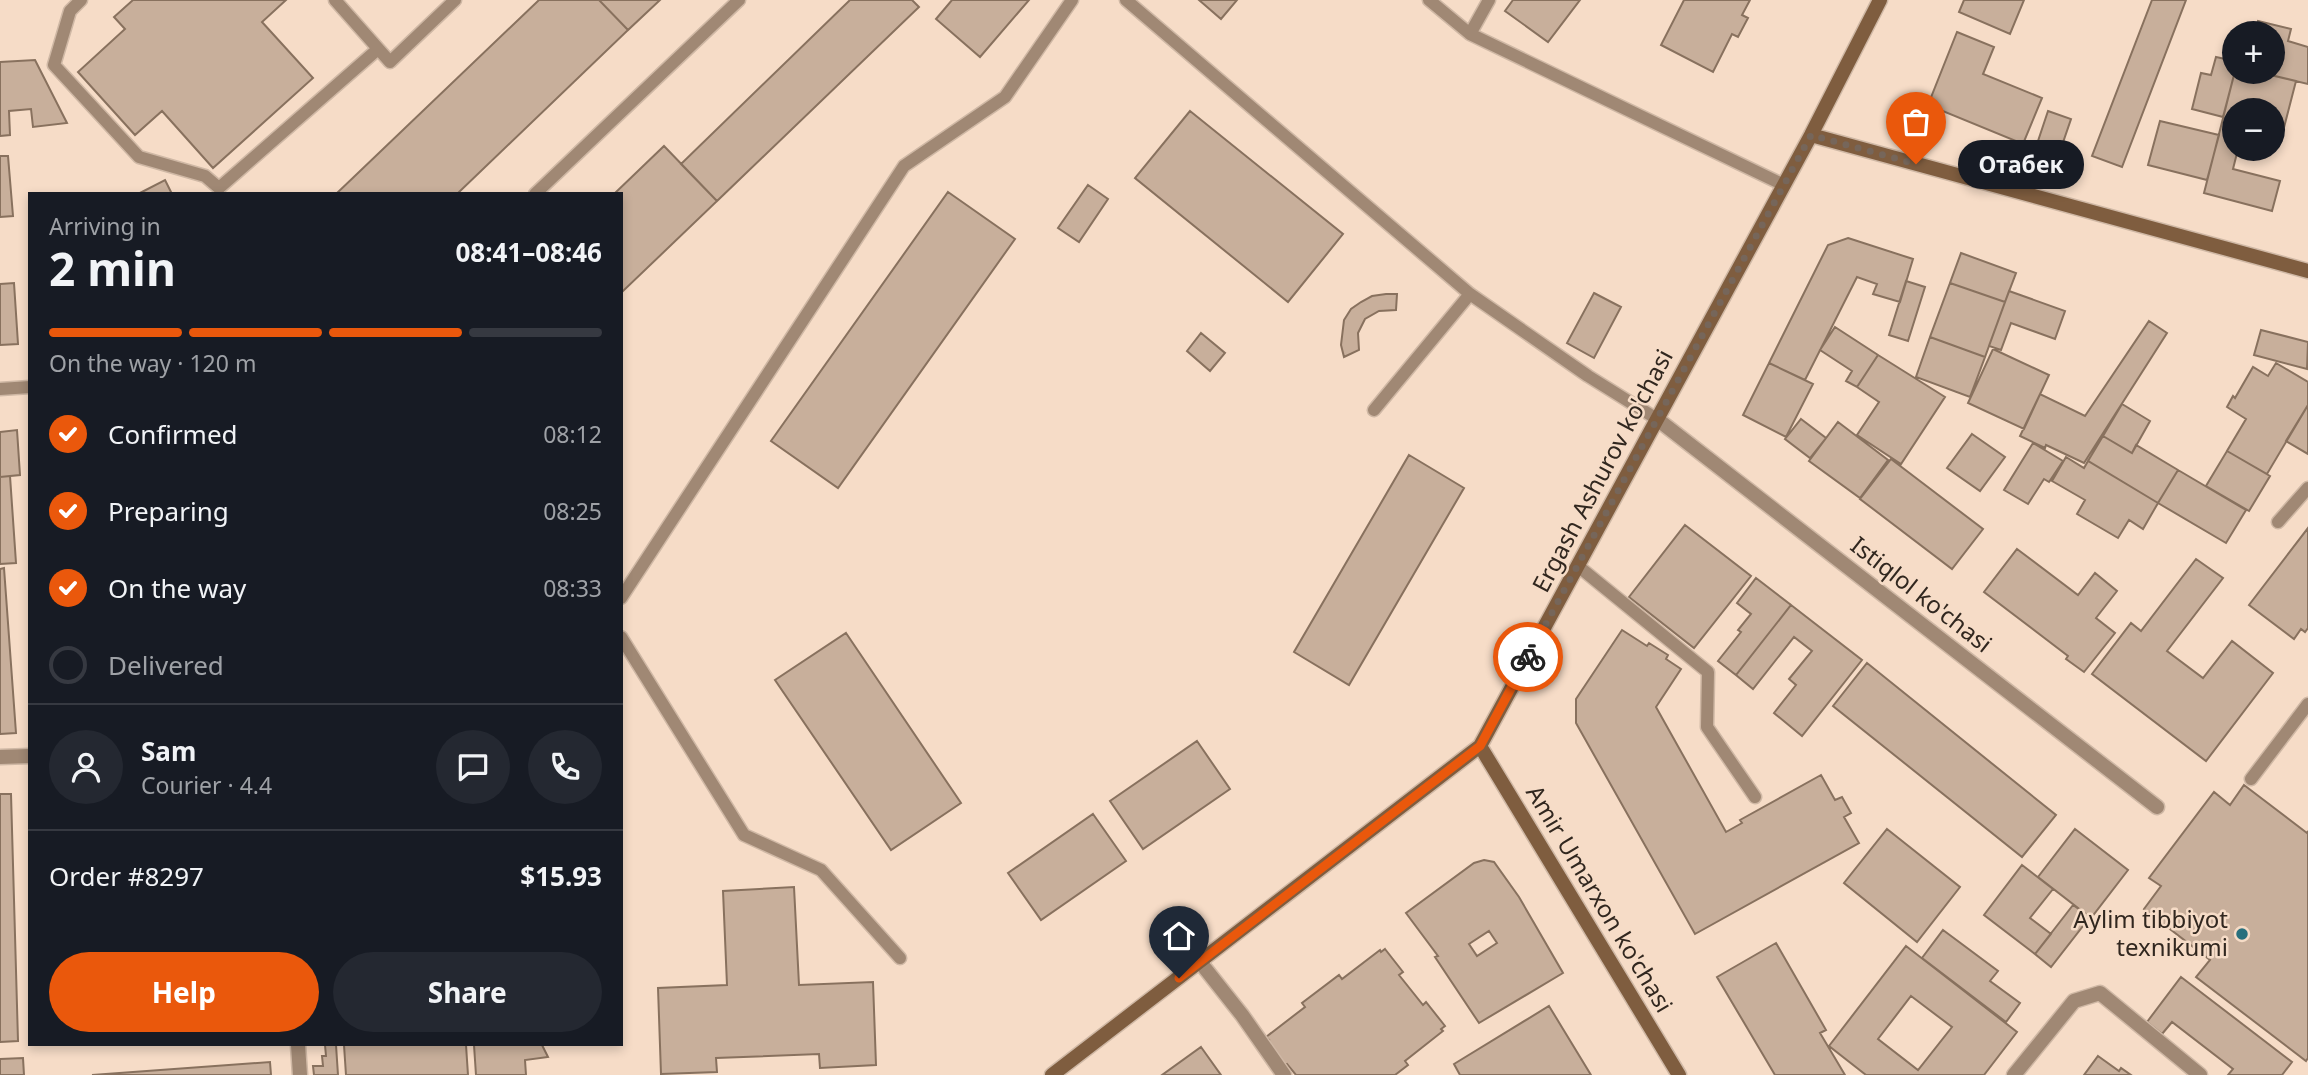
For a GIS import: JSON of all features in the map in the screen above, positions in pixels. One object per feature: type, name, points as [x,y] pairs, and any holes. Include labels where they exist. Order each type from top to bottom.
[{"type":"street","name":"Ergash Ashurov ko'chasi","points":[[1052,1075],[1480,746],[1811,135],[1880,0]]},
{"type":"street","points":[[1811,135],[2308,271]]},
{"type":"street","name":"Istiqlol ko'chasi","points":[[1657,419],[2157,807]]},
{"type":"street","name":"Amir Umarxon ko'chasi","points":[[1480,746],[1679,1075]]},
{"type":"street","points":[[0,757],[28,756]]},
{"type":"street","points":[[1200,962],[1242,1014],[1284,1075]]},
{"type":"street","points":[[2014,1075],[2074,1001],[2099,993],[2196,1074]]},
{"type":"street","points":[[298,1046],[300,1075]]},
{"type":"lane","points":[[81,0],[70,11],[54,65],[139,157],[205,176],[219,188],[378,49]]},
{"type":"lane","points":[[335,0],[390,62],[455,0]]},
{"type":"lane","points":[[537,192],[739,0]]},
{"type":"lane","points":[[623,595],[904,166],[1005,97],[1072,0]]},
{"type":"lane","points":[[1126,0],[1470,294],[1588,376],[1657,419]]},
{"type":"lane","points":[[1429,0],[1470,34],[1784,184]]},
{"type":"lane","points":[[1470,34],[1489,0]]},
{"type":"lane","points":[[1374,410],[1470,294]]},
{"type":"lane","points":[[0,389],[28,387]]},
{"type":"lane","points":[[2278,522],[2308,488]]},
{"type":"lane","points":[[1578,566],[1708,672],[1707,727],[1755,797]]},
{"type":"lane","points":[[623,640],[744,835],[821,870],[900,958]]},
{"type":"lane","points":[[2251,779],[2308,704]]},
{"type":"building","points":[[133,0],[286,0],[262,22],[313,78],[213,168],[162,111],[135,135],[78,72],[125,29],[114,17]]},
{"type":"building","points":[[539,0],[599,0],[628,30],[459,192],[338,192]]},
{"type":"building","points":[[599,0],[660,0],[628,30]]},
{"type":"building","points":[[850,0],[912,0],[919,7],[717,201],[681,164]]},
{"type":"building","points":[[952,0],[1029,0],[980,57],[936,19]]},
{"type":"building","points":[[1199,0],[1237,0],[1221,19]]},
{"type":"building","points":[[1513,0],[1580,0],[1548,42],[1505,11]]},
{"type":"building","points":[[1684,0],[1750,0],[1742,15],[1748,18],[1738,37],[1732,34],[1713,72],[1661,45]]},
{"type":"building","points":[[1964,0],[2024,0],[2010,34],[1959,12]]},
{"type":"building","points":[[2152,0],[2186,0],[2122,167],[2092,156]]},
{"type":"building","points":[[2285,28],[2291,29],[2288,41],[2308,47],[2308,84],[2285,78]]},
{"type":"building","points":[[1957,32],[1994,47],[1983,74],[2042,98],[2023,144],[1928,105]]},
{"type":"building","points":[[2216,57],[2222,58],[2222,84],[2232,84],[2228,98],[2222,98],[2222,117],[2192,109],[2201,73],[2211,75]]},
{"type":"building","points":[[35,60],[67,123],[33,127],[31,109],[9,111],[10,135],[0,136],[0,62]]},
{"type":"building","points":[[2285,78],[2296,81],[2285,124],[2285,98],[2228,98],[2232,84],[2285,84]]},
{"type":"building","points":[[1190,111],[1343,234],[1288,302],[1135,178]]},
{"type":"building","points":[[2048,111],[2071,119],[2058,157],[2035,150]]},
{"type":"building","points":[[2160,121],[2219,135],[2207,180],[2148,165]]},
{"type":"building","points":[[2222,122],[2222,161],[2235,161],[2233,169],[2280,181],[2272,211],[2204,193]]},
{"type":"building","points":[[664,146],[717,201],[623,291],[623,192],[616,192]]},
{"type":"building","points":[[0,156],[8,156],[13,216],[0,217]]},
{"type":"building","points":[[165,180],[171,192],[142,192]]},
{"type":"building","points":[[1088,185],[1108,199],[1079,242],[1058,228]]},
{"type":"building","points":[[948,192],[1015,239],[838,488],[771,441]]},
{"type":"building","points":[[1848,238],[1913,259],[1900,302],[1873,294],[1877,284],[1857,277],[1805,380],[1769,363],[1828,245]]},
{"type":"building","points":[[1961,253],[2016,273],[2005,302],[1950,283]]},
{"type":"building","points":[[1906,281],[1925,287],[1908,341],[1889,335]]},
{"type":"building","points":[[14,283],[18,344],[0,345],[0,284]]},
{"type":"building","points":[[1950,283],[2005,302],[1985,357],[1930,337]]},
{"type":"building","points":[[2009,291],[2065,311],[2055,339],[2011,323],[2001,350],[1989,346]]},
{"type":"building","points":[[1594,293],[1621,307],[1594,358],[1567,343]]},
{"type":"building","points":[[1397,294],[1396,310],[1379,311],[1365,319],[1358,333],[1359,350],[1344,357],[1341,345],[1344,320],[1351,309],[1372,296]]},
{"type":"building","points":[[2149,321],[2167,333],[2084,463],[2020,436],[2040,394],[2085,416]]},
{"type":"building","points":[[1835,327],[1878,355],[1857,387],[1846,381],[1852,371],[1820,350]]},
{"type":"building","points":[[2261,330],[2308,342],[2307,369],[2254,355]]},
{"type":"building","points":[[1201,333],[1225,353],[1210,371],[1187,351]]},
{"type":"building","points":[[1930,337],[1985,357],[1970,397],[1916,377]]},
{"type":"building","points":[[1993,349],[2049,375],[2024,429],[1968,403]]},
{"type":"building","points":[[1878,355],[1945,397],[1901,464],[1857,435],[1879,402],[1857,387]]},
{"type":"building","points":[[1769,363],[1813,384],[1786,437],[1743,415]]},
{"type":"building","points":[[2276,363],[2308,382],[2308,405],[2267,474],[2227,451],[2246,419],[2227,407],[2253,367],[2268,376]]},
{"type":"building","points":[[2122,404],[2150,421],[2132,453],[2103,436]]},
{"type":"building","points":[[2308,405],[2308,454],[2286,441]]},
{"type":"building","points":[[1801,419],[1826,438],[1810,458],[1785,439]]},
{"type":"building","points":[[1838,422],[1888,460],[1860,498],[1809,461]]},
{"type":"building","points":[[17,430],[20,475],[0,477],[0,432]]},
{"type":"building","points":[[1972,434],[2005,457],[1980,491],[1947,468]]},
{"type":"building","points":[[2103,436],[2132,453],[2136,445],[2178,470],[2158,503],[2088,461]]},
{"type":"building","points":[[2033,443],[2063,461],[2049,482],[2044,479],[2028,504],[2004,490]]},
{"type":"building","points":[[2227,451],[2270,476],[2249,511],[2206,486]]},
{"type":"building","points":[[1409,455],[1464,488],[1349,685],[1294,652]]},
{"type":"building","points":[[2066,457],[2084,468],[2088,461],[2158,503],[2143,529],[2129,520],[2118,538],[2077,514],[2085,500],[2052,481]]},
{"type":"building","points":[[1891,459],[1983,529],[1952,569],[1860,499]]},
{"type":"building","points":[[2178,470],[2246,510],[2226,543],[2158,503]]},
{"type":"building","points":[[10,476],[16,563],[0,564],[0,477]]},
{"type":"building","points":[[1685,525],[1751,576],[1694,648],[1629,597]]},
{"type":"building","points":[[2308,528],[2308,628],[2305,632],[2301,629],[2294,639],[2249,605]]},
{"type":"building","points":[[2017,549],[2078,595],[2095,573],[2117,591],[2096,618],[2115,633],[2084,672],[2066,659],[2068,656],[1984,592]]},
{"type":"building","points":[[2196,559],[2223,578],[2167,651],[2203,678],[2232,641],[2273,673],[2206,761],[2092,674],[2131,623],[2141,631]]},
{"type":"building","points":[[4,568],[16,733],[0,734],[0,569]]},
{"type":"building","points":[[1756,578],[1791,605],[1736,675],[1718,661],[1741,632],[1738,630],[1751,614],[1737,603]]},
{"type":"building","points":[[1791,605],[1862,660],[1802,736],[1774,713],[1796,685],[1789,679],[1812,651],[1794,637],[1753,689],[1736,675]]},
{"type":"building","points":[[1622,630],[1647,646],[1649,643],[1668,655],[1666,659],[1681,669],[1656,707],[1726,832],[1742,823],[1740,820],[1821,775],[1835,800],[1842,797],[1851,813],[1844,817],[1859,843],[1695,934],[1576,723],[1576,699]]},
{"type":"building","points":[[846,633],[961,803],[891,850],[775,680]]},
{"type":"building","points":[[1867,663],[2056,815],[2022,857],[1833,706]]},
{"type":"building","points":[[1197,741],[1230,789],[1143,849],[1110,801]]},
{"type":"building","name":"Aylim tibbiyot texnikumi","points":[[2244,785],[2307,833],[2308,831],[2306,1061],[2196,977],[2210,960],[2144,909],[2161,886],[2149,878],[2214,792],[2230,805]]},
{"type":"building","points":[[0,794],[11,794],[18,1041],[0,1042]]},
{"type":"building","points":[[1093,814],[1126,861],[1041,920],[1008,873]]},
{"type":"building","points":[[1887,829],[1960,887],[1917,942],[1844,883]]},
{"type":"building","points":[[2075,829],[2128,870],[2091,918],[2038,877]]},
{"type":"building","points":[[1484,860],[1494,862],[1519,897],[1563,973],[1479,1023],[1435,957],[1438,956],[1406,913],[1474,863]],"holes":[[[1489,931],[1497,943],[1477,956],[1469,944]]]},
{"type":"building","points":[[2022,865],[2053,889],[2030,918],[2051,934],[2035,954],[1984,915]]},
{"type":"building","points":[[794,887],[799,985],[873,982],[876,1065],[820,1068],[819,1054],[716,1058],[717,1072],[661,1074],[658,988],[727,985],[723,891]]},
{"type":"building","points":[[2073,905],[2090,917],[2051,967],[2035,954]]},
{"type":"building","points":[[1943,930],[1998,971],[1990,981],[2020,1003],[2006,1022],[1922,958]]},
{"type":"building","points":[[1776,943],[1826,1030],[1820,1033],[1845,1075],[1775,1075],[1717,977]]},
{"type":"building","points":[[1906,946],[2017,1032],[1984,1075],[1866,1075],[1829,1046]],"holes":[[[1911,996],[1952,1027],[1918,1070],[1878,1039]]]},
{"type":"building","points":[[1385,949],[1403,972],[1399,975],[1423,1005],[1426,1002],[1445,1026],[1441,1029],[1443,1031],[1405,1061],[1408,1065],[1395,1075],[1296,1075],[1287,1064],[1283,1066],[1265,1043],[1269,1040],[1266,1037],[1305,1007],[1302,1003],[1339,975],[1342,979]]},
{"type":"building","points":[[2181,977],[2292,1062],[2282,1075],[2228,1075],[2233,1069],[2172,1022],[2162,1034],[2147,1022]]},
{"type":"building","points":[[1549,1006],[1591,1075],[1460,1075],[1454,1064]]},
{"type":"building","points":[[325,1046],[336,1046],[338,1075],[314,1075],[313,1066],[323,1066],[322,1056],[326,1056]]},
{"type":"building","points":[[344,1046],[466,1046],[468,1075],[346,1075]]},
{"type":"building","points":[[474,1046],[542,1046],[548,1057],[525,1060],[526,1075],[476,1075]]},
{"type":"building","points":[[1201,1047],[1221,1075],[1162,1075]]},
{"type":"building","points":[[2098,1056],[2119,1071],[2121,1068],[2131,1075],[2084,1075]]},
{"type":"building","points":[[23,1058],[24,1075],[0,1075],[0,1059]]},
{"type":"building","points":[[270,1062],[271,1075],[92,1075]]},
{"type":"way so far","points":[[1528,657],[1811,135],[1916,164]]},
{"type":"place","name":"Отабек","points":[[1916,164]]},
{"type":"place","name":"Aylim tibbiyot texnikumi","points":[[2242,934]]},
{"type":"route","points":[[1179,978],[1480,746],[1528,657]]}]
